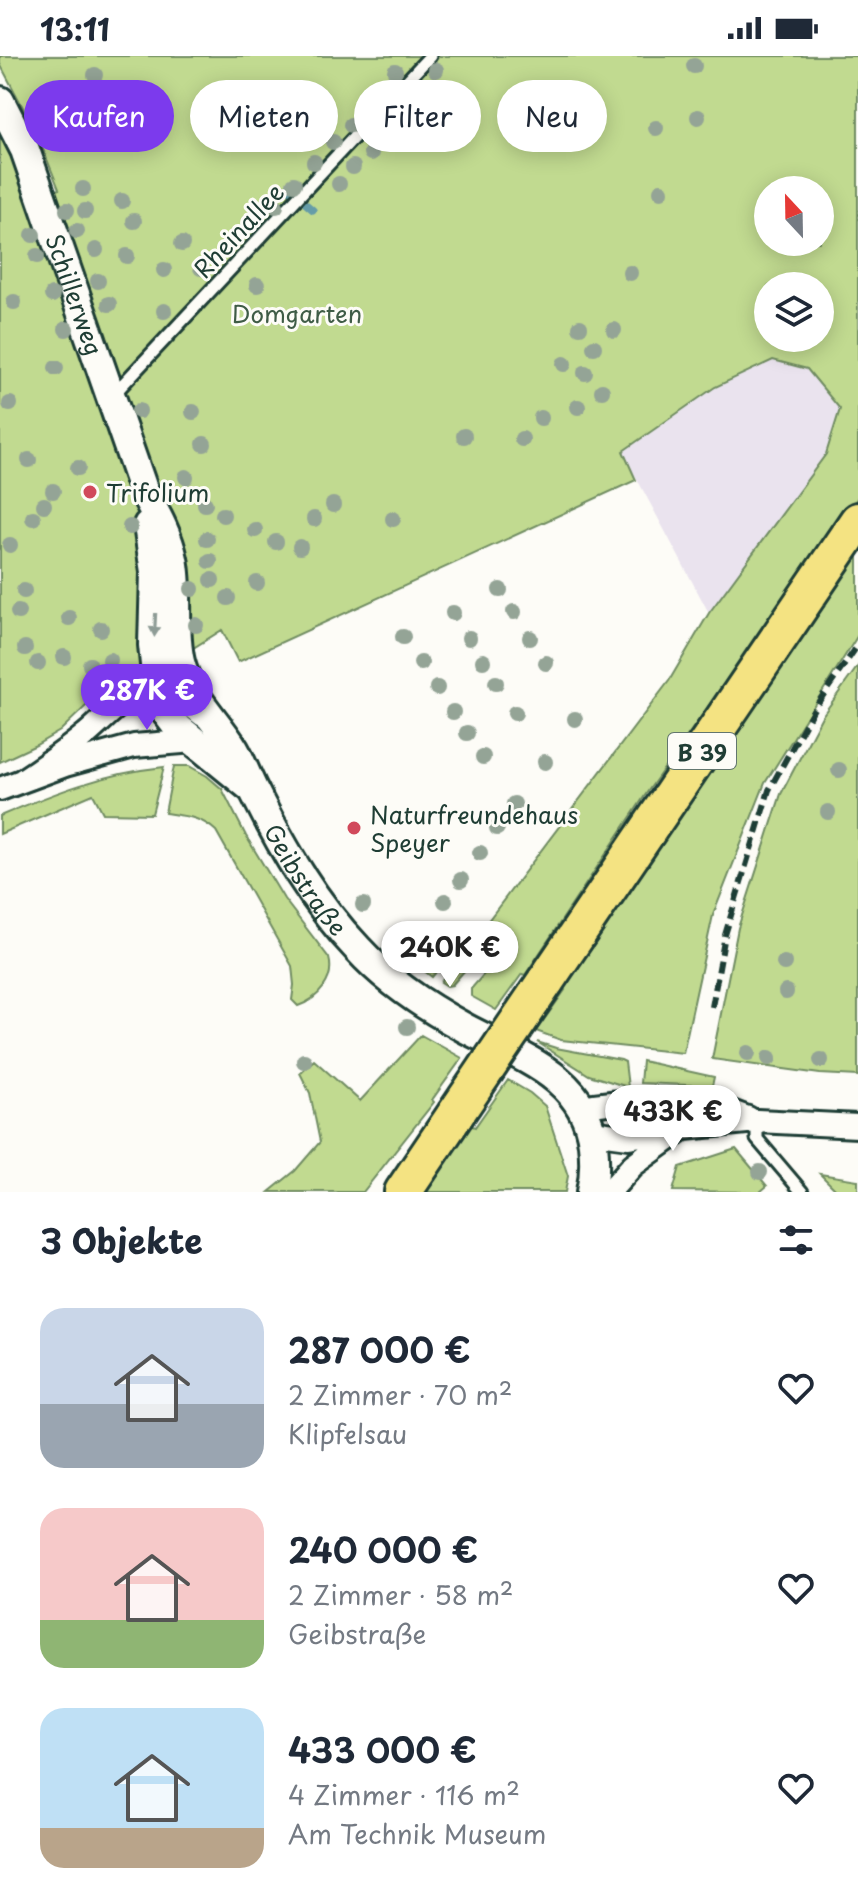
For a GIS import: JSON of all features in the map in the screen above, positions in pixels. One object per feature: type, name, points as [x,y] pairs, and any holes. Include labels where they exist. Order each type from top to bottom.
[{"type":"main road","name":"B 39","points":[[403,1192],[858,521]]},
{"type":"main road","points":[[384,1192],[447,1126]]},
{"type":"street","name":"Schillerweg","points":[[0,101],[25,150],[144,492],[163,528],[173,560],[179,661],[204,732]]},
{"type":"street","name":"Schillerweg","points":[[144,492],[155,572],[153,645],[156,687]]},
{"type":"street","name":"Geibstraße","points":[[156,687],[159,703],[168,717],[204,732],[252,789],[316,900],[373,965],[424,1004],[534,1062],[558,1080],[587,1120]]},
{"type":"street","points":[[23,780],[85,736],[117,706],[140,692],[156,687]]},
{"type":"street","points":[[0,789],[65,765],[134,746],[204,732]]},
{"type":"street","points":[[587,1120],[609,1102],[695,1102],[757,1121]]},
{"type":"street","points":[[587,1120],[629,1137],[757,1121],[858,1126]]},
{"type":"street","points":[[587,1120],[595,1163],[591,1192]]},
{"type":"street","points":[[609,1192],[652,1149],[685,1128]]},
{"type":"lane","name":"Rheinallee","points":[[111,398],[430,56]]},
{"type":"lane","points":[[757,1121],[757,1139],[802,1192]]},
{"type":"shaded area","points":[[774,360],[806,369],[840,409],[826,454],[709,613],[622,451],[715,387]]},
{"type":"green space","name":"Domgarten","points":[[0,56],[858,56],[858,497],[648,791],[525,975],[522,974],[496,1010],[471,996],[471,989],[485,973],[471,963],[452,985],[447,986],[441,982],[448,971],[441,966],[432,977],[413,962],[409,950],[431,938],[475,938],[669,681],[709,613],[826,454],[840,409],[807,369],[773,360],[715,387],[623,451],[636,480],[238,662],[222,630],[117,696],[113,692],[87,705],[60,731],[0,762],[0,131],[29,198],[59,189],[44,152],[174,152],[174,80],[24,80],[24,109],[0,64]]},
{"type":"green space","points":[[858,555],[858,635],[765,783],[713,915],[683,1053],[561,1040],[536,1031],[565,990],[563,988]]},
{"type":"green space","points":[[858,666],[858,1076],[820,1074],[712,1059],[738,928],[781,794],[822,716]]},
{"type":"green space","points":[[174,766],[189,766],[222,789],[284,899],[329,958],[327,981],[318,994],[305,1003],[298,1006],[292,1000],[292,966],[216,831],[199,820],[165,813]]},
{"type":"green space","points":[[164,767],[152,814],[103,813],[93,794],[0,834],[0,816],[100,779]]},
{"type":"green space","points":[[421,1035],[462,1058],[432,1100],[434,1102],[363,1192],[269,1192],[295,1171],[320,1142],[310,1093],[300,1073],[314,1060],[360,1101]]},
{"type":"green space","points":[[537,1042],[621,1060],[625,1062],[628,1087],[589,1075]]},
{"type":"green space","points":[[642,1061],[714,1077],[712,1086],[640,1083]]},
{"type":"green space","points":[[508,1080],[545,1106],[568,1176],[565,1192],[426,1192],[470,1125],[475,1127]]},
{"type":"green space","points":[[736,1149],[767,1186],[760,1192],[673,1191],[680,1167]]},
{"type":"green space","points":[[820,1174],[858,1180],[858,1192],[838,1192]]},
{"type":"waterway","points":[[287,188],[313,210]]},
{"type":"railway","points":[[712,1007],[725,935],[769,790],[813,710],[858,645]]},
{"type":"place","name":"Trifolium","points":[[90,492]]},
{"type":"place","name":"Naturfreundehaus Speyer","points":[[354,828]]}]
